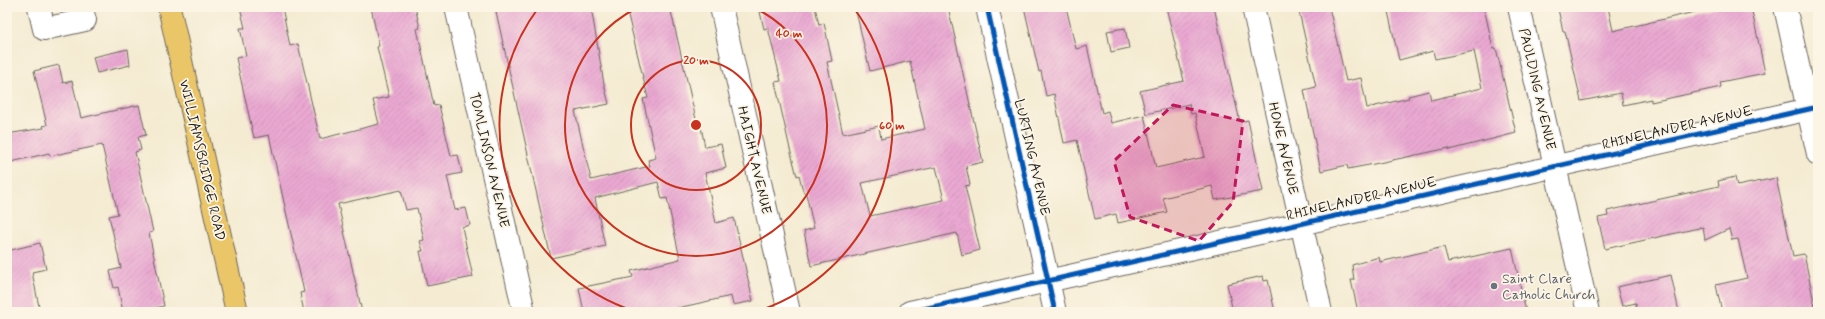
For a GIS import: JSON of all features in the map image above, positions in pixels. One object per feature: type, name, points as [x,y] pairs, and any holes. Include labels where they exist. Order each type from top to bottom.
[{"type":"main road","name":"WILLIAMSBRIDGE ROAD","points":[[169,7],[237,312]]},
{"type":"street","points":[[39,7],[44,30],[84,20],[81,7]]},
{"type":"street","name":"TOMLINSON AVENUE","points":[[456,7],[524,312]]},
{"type":"street","name":"HAIGHT AVENUE","points":[[721,7],[789,312]]},
{"type":"street","name":"LURTING AVENUE","points":[[987,7],[1055,312]]},
{"type":"street","name":"HONE AVENUE","points":[[1253,7],[1321,312]]},
{"type":"street","name":"PAULDING AVENUE","points":[[1519,7],[1588,312]]},
{"type":"street","points":[[1785,7],[1813,109],[1818,154]]},
{"type":"street","name":"RHINELANDER AVENUE","points":[[910,312],[1813,109]]},
{"type":"highlighted area","points":[[1173,105],[1243,121],[1233,202],[1199,241],[1130,217],[1114,161]]},
{"type":"building","points":[[240,7],[282,7],[290,46],[298,44],[320,139],[379,124],[373,100],[389,97],[377,47],[379,46],[371,7],[415,7],[420,28],[417,29],[434,106],[439,105],[451,156],[458,155],[462,173],[447,176],[455,210],[466,208],[470,225],[462,227],[473,277],[427,286],[420,251],[423,251],[420,241],[424,240],[417,208],[406,210],[401,190],[338,204],[362,312],[304,312],[300,293],[304,292],[269,135],[254,138],[236,58],[246,56],[240,28],[245,28]]},
{"type":"building","points":[[495,7],[591,7],[604,84],[609,104],[575,111],[591,180],[650,166],[648,160],[656,158],[643,99],[648,98],[626,7],[670,7],[698,128],[701,127],[705,147],[721,144],[726,168],[705,173],[716,223],[734,218],[753,301],[733,305],[731,296],[660,312],[584,312],[579,288],[633,277],[631,271],[680,259],[667,198],[662,199],[658,182],[595,198],[605,246],[551,258]]},
{"type":"building","points":[[782,7],[815,7],[819,25],[824,23],[832,61],[827,62],[843,134],[879,126],[881,139],[925,129],[910,61],[870,71],[855,7],[948,7],[983,162],[966,166],[970,185],[965,186],[980,250],[962,255],[957,233],[811,266],[804,231],[814,228],[806,194],[803,191],[799,175],[797,176],[790,149],[775,82],[781,81],[768,28],[764,29],[760,12]],"holes":[[[936,167],[944,200],[870,216],[862,183]]]},
{"type":"building","points":[[1024,7],[1066,7],[1076,49],[1087,46],[1102,113],[1108,111],[1111,123],[1144,115],[1156,168],[1205,157],[1195,113],[1191,114],[1189,104],[1146,114],[1140,91],[1184,81],[1166,7],[1214,7],[1240,122],[1248,120],[1263,191],[1215,200],[1212,186],[1163,198],[1167,212],[1118,223],[1116,214],[1095,219],[1077,140],[1064,143],[1054,94],[1046,96]]},
{"type":"building","points":[[1298,7],[1329,7],[1346,81],[1361,78],[1367,108],[1409,98],[1408,96],[1429,91],[1431,100],[1482,88],[1474,51],[1435,59],[1433,51],[1399,60],[1387,7],[1484,7],[1493,49],[1496,48],[1516,133],[1449,150],[1449,148],[1348,169],[1347,165],[1321,171],[1304,90],[1316,87]]},
{"type":"building","points":[[1568,7],[1608,7],[1613,31],[1716,7],[1751,7],[1765,73],[1720,82],[1721,87],[1651,102],[1651,99],[1623,105],[1621,93],[1581,101],[1565,31],[1563,31],[1558,9]]},
{"type":"building","points":[[1125,28],[1129,48],[1111,52],[1107,31]]},
{"type":"building","points":[[128,49],[130,65],[97,73],[93,57]]},
{"type":"building","points":[[59,65],[63,83],[72,81],[81,118],[139,105],[146,135],[138,137],[141,150],[135,152],[153,232],[149,233],[164,306],[138,312],[123,312],[118,287],[114,288],[110,271],[121,268],[109,216],[118,214],[102,145],[50,156],[49,153],[7,163],[7,134],[44,128],[43,126],[47,125],[34,71]]},
{"type":"building","points":[[1735,177],[1737,186],[1776,178],[1793,256],[1804,254],[1816,312],[1722,312],[1716,285],[1747,278],[1738,239],[1732,240],[1729,229],[1705,240],[1703,227],[1605,249],[1598,218],[1608,216],[1607,211],[1719,186],[1718,181]]},
{"type":"building","points":[[40,243],[46,269],[32,272],[40,312],[7,312],[7,251]]},
{"type":"building","points":[[1444,247],[1448,262],[1512,248],[1526,312],[1358,312],[1351,280],[1354,280],[1352,265],[1379,257],[1380,262]]},
{"type":"building","points":[[1671,275],[1679,312],[1637,312],[1636,303],[1622,306],[1617,287]]},
{"type":"building","points":[[1263,276],[1264,281],[1268,280],[1275,312],[1233,312],[1227,284]]},
{"type":"cycle path","points":[[987,7],[1055,312]]},
{"type":"cycle path","points":[[910,312],[1818,107]]},
{"type":"place","name":"Saint Clare Catholic Church","points":[[1494,286]]}]
